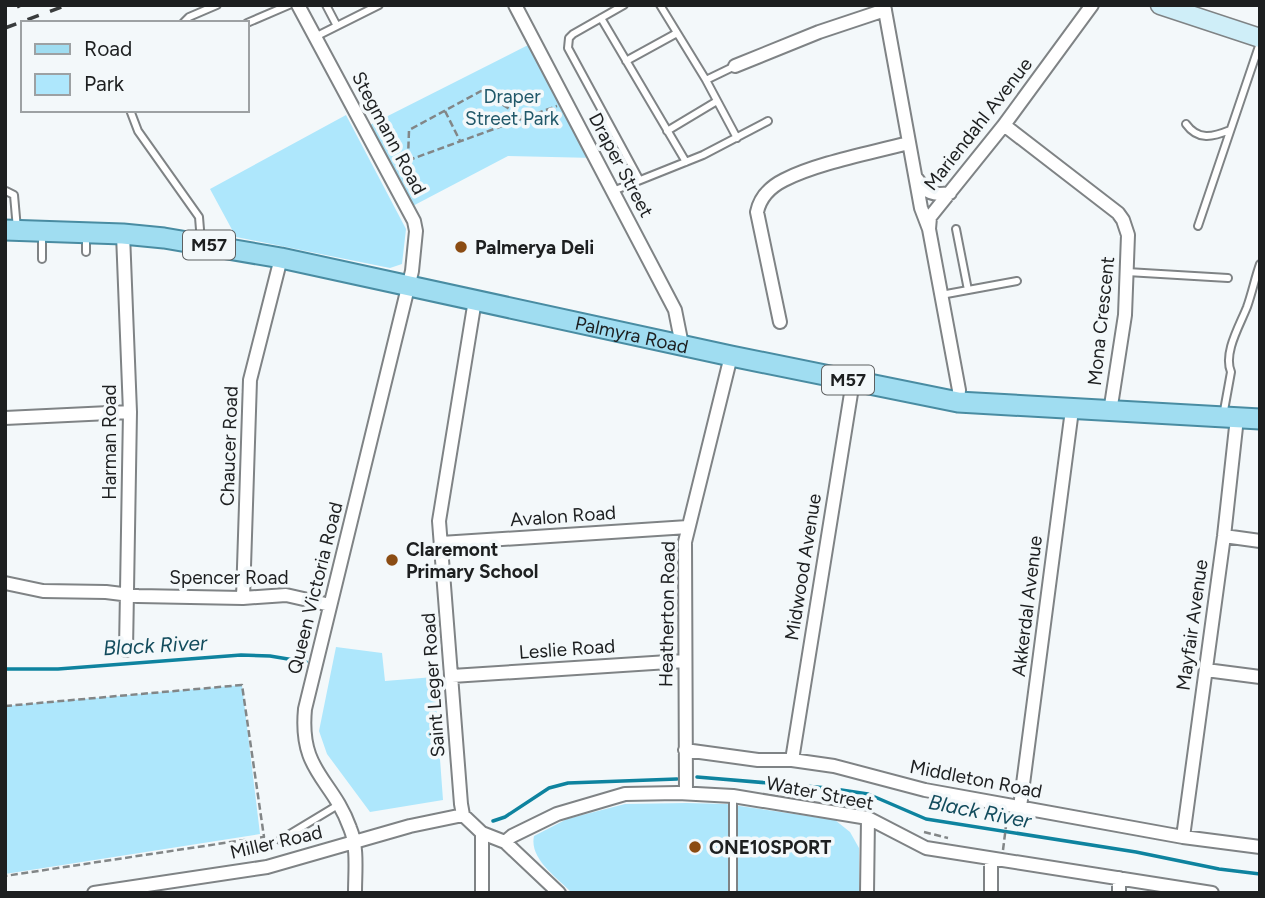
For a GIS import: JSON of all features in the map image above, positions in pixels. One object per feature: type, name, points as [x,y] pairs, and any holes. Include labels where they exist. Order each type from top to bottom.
[{"type":"main road","points":[[1160,5],[1260,37]]},
{"type":"main road","name":"Palmyra Road","points":[[11,230],[42,231],[86,242],[123,234],[281,258],[731,356],[958,402],[1260,419]]},
{"type":"street","name":"Stegmann Road","points":[[298,5],[414,221],[416,231],[409,286]]},
{"type":"street","name":"Draper Street","points":[[516,5],[676,310],[682,345]]},
{"type":"street","name":"Mariendahl Avenue","points":[[929,229],[930,217],[1004,125],[1092,5]]},
{"type":"street","points":[[735,66],[885,8],[908,143],[921,208],[929,229],[959,390],[958,402]]},
{"type":"street","name":"Mona Crescent","points":[[1004,125],[1124,220],[1128,235],[1125,315],[1110,412]]},
{"type":"street","points":[[780,322],[757,212],[763,197],[783,181],[808,171],[908,143]]},
{"type":"street","points":[[915,176],[929,193],[950,193]]},
{"type":"street","name":"Harman Road","points":[[123,234],[130,412],[126,650]]},
{"type":"street","name":"Chaucer Road","points":[[243,598],[250,380],[281,258]]},
{"type":"street","name":"Queen Victoria Road","points":[[355,893],[351,828],[310,759],[303,728],[305,709],[409,286]]},
{"type":"street","name":"Saint Leger Road","points":[[463,815],[440,509],[475,300]]},
{"type":"street","name":"Heatherton Road","points":[[686,793],[685,542],[731,356]]},
{"type":"street","name":"Midwood Avenue","points":[[792,760],[853,381]]},
{"type":"street","name":"Akkerdal Avenue","points":[[1020,807],[1072,410]]},
{"type":"street","points":[[5,418],[130,412]]},
{"type":"street","name":"Mayfair Avenue","points":[[1183,837],[1224,536],[1230,418]]},
{"type":"street","name":"Avalon Road","points":[[441,543],[688,527]]},
{"type":"street","points":[[1224,536],[1260,541]]},
{"type":"street","name":"Spencer Road","points":[[5,583],[43,591],[243,598],[286,594],[330,606]]},
{"type":"street","name":"Leslie Road","points":[[452,676],[684,661]]},
{"type":"street","points":[[1206,670],[1260,677]]},
{"type":"street","name":"Middleton Road","points":[[685,750],[769,761],[792,760],[847,769],[925,790],[1183,837],[1260,847]]},
{"type":"street","name":"Water Street","points":[[505,842],[537,823],[579,806],[630,794],[733,796],[868,818],[920,846],[992,854],[1212,893]]},
{"type":"street","points":[[463,815],[482,833],[505,842],[559,893]]},
{"type":"street","name":"Miller Road","points":[[94,893],[267,867],[410,826],[463,815]]},
{"type":"street","points":[[867,893],[868,818]]},
{"type":"street","points":[[482,833],[482,893]]},
{"type":"street","points":[[991,893],[992,854]]},
{"type":"street","points":[[1119,877],[1119,893]]},
{"type":"lane","points":[[185,21],[217,5]]},
{"type":"lane","points":[[248,23],[289,5]]},
{"type":"lane","points":[[326,5],[337,26]]},
{"type":"lane","points":[[315,37],[379,5]]},
{"type":"lane","points":[[624,5],[573,33],[569,38],[568,48],[639,180]]},
{"type":"lane","points":[[660,5],[706,80],[737,138]]},
{"type":"lane","points":[[601,18],[686,162]]},
{"type":"lane","points":[[626,61],[677,33]]},
{"type":"lane","points":[[1198,226],[1260,43]]},
{"type":"lane","points":[[706,80],[735,66]]},
{"type":"lane","points":[[667,131],[717,101]]},
{"type":"lane","points":[[131,112],[138,131],[199,217],[201,244]]},
{"type":"lane","points":[[612,191],[686,162],[768,121]]},
{"type":"lane","points":[[1186,124],[1195,134],[1207,137],[1230,130]]},
{"type":"lane","points":[[6,191],[14,195],[11,230]]},
{"type":"lane","points":[[956,229],[968,290]]},
{"type":"lane","points":[[42,231],[42,259]]},
{"type":"lane","points":[[1230,418],[1231,372],[1228,366],[1234,339],[1260,264]]},
{"type":"lane","points":[[1127,272],[1228,278]]},
{"type":"lane","points":[[941,295],[1017,281]]},
{"type":"lane","points":[[733,796],[733,891]]},
{"type":"lane","points":[[280,841],[338,805]]},
{"type":"path","points":[[408,160],[409,130],[481,91],[524,118]]},
{"type":"path","points":[[386,169],[566,103]]},
{"type":"path","points":[[445,111],[460,141]]},
{"type":"path","points":[[5,706],[242,685],[264,837],[5,876]]},
{"type":"path","points":[[1004,845],[1006,826]]},
{"type":"path","points":[[922,832],[948,838]]},
{"type":"path","points":[[992,854],[1003,850]]},
{"type":"green space","name":"Draper Street Park","points":[[534,42],[595,158],[508,156],[407,209],[364,128]]},
{"type":"green space","points":[[346,115],[406,229],[402,264],[390,268],[236,237],[210,189]]},
{"type":"green space","points":[[336,647],[382,653],[385,681],[434,677],[443,800],[370,812],[327,754],[319,731]]},
{"type":"green space","points":[[242,685],[260,834],[5,874],[5,706]]},
{"type":"green space","name":"ONE10SPORT","points":[[625,804],[726,804],[835,820],[850,832],[859,848],[859,893],[572,893],[546,867],[536,852],[534,836],[567,819]]},
{"type":"waterway","name":"Black River","points":[[5,669],[58,669],[241,655],[270,656],[306,662]]},
{"type":"waterway","name":"Black River","points":[[697,777],[868,794],[926,819],[1260,874]]},
{"type":"waterway","name":"Black River","points":[[493,821],[505,817],[549,788],[568,783],[677,779]]},
{"type":"railway","points":[[17,7],[21,5]]},
{"type":"railway","points":[[24,21],[67,5]]},
{"type":"railway","points":[[5,28],[21,22]]},
{"type":"place","name":"Palmerya Deli","points":[[461,247]]},
{"type":"place","name":"Claremont Primary School","points":[[392,560]]},
{"type":"place","name":"ONE10SPORT","points":[[695,847]]}]
